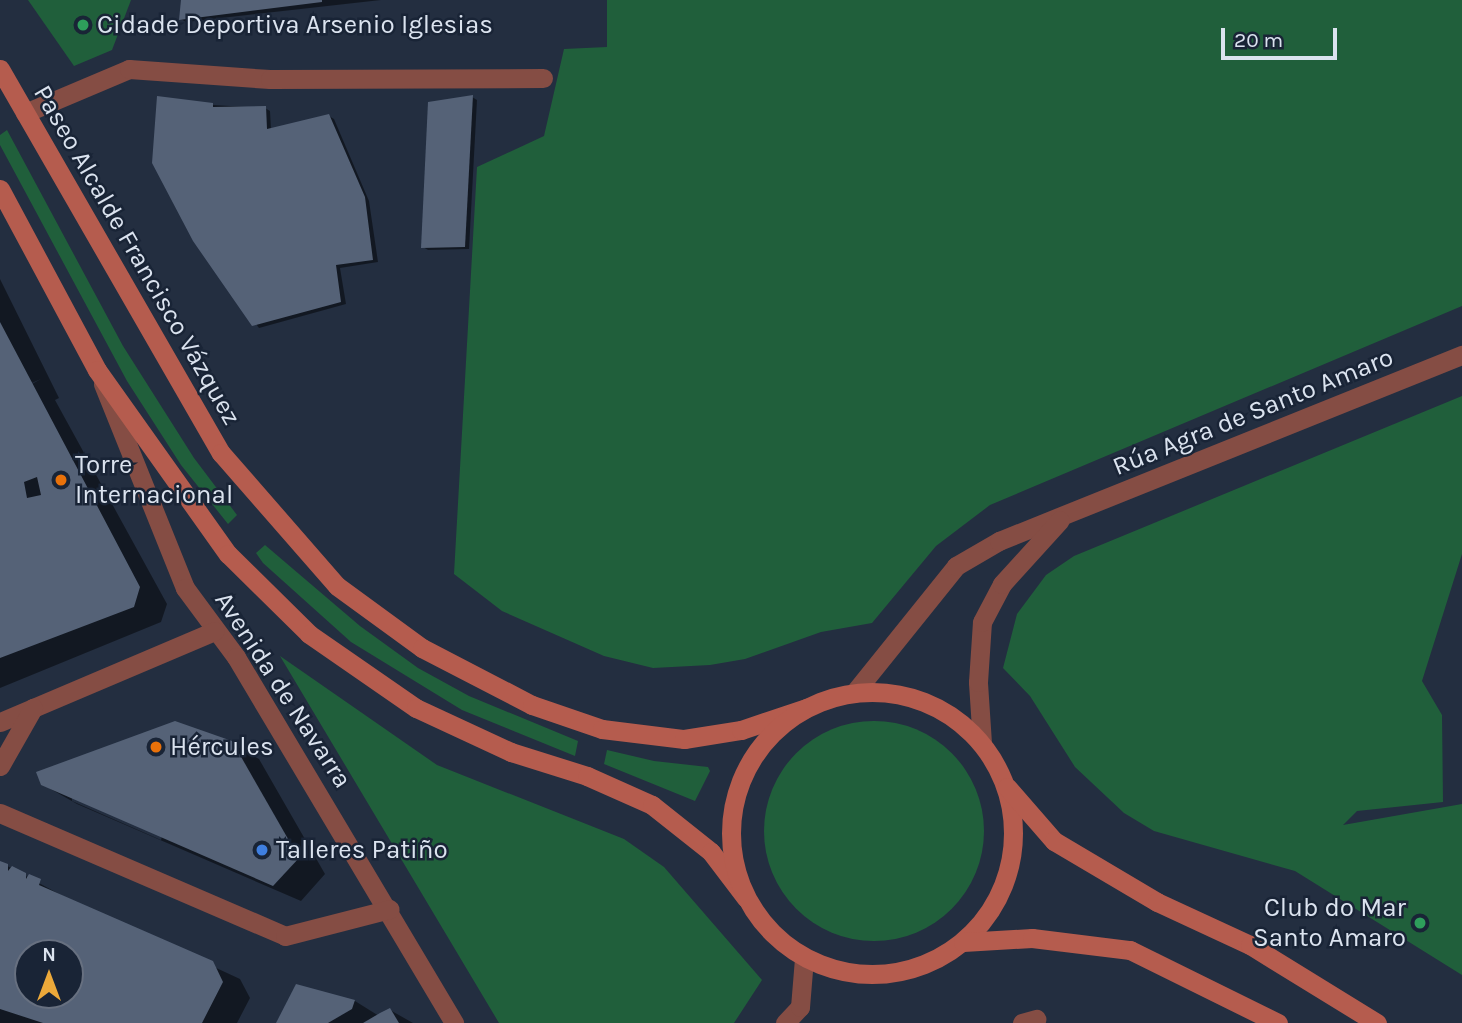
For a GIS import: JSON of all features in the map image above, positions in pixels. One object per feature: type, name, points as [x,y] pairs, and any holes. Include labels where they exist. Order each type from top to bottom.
[{"type":"main road","name":"Paseo Alcalde Francisco Vázquez","points":[[0,69],[221,453],[337,586],[422,648],[532,705],[602,729],[684,739],[741,730],[854,693],[901,695],[935,708],[982,743]]},
{"type":"main road","points":[[0,189],[97,370],[228,554],[309,634],[415,708],[511,752],[587,776],[652,805],[711,852],[770,932],[804,958],[844,972],[886,975],[927,964],[963,942],[992,910],[1010,870],[1014,827],[1005,785]]},
{"type":"main road","points":[[746,898],[732,856],[732,812],[745,770],[771,734],[806,708]]},
{"type":"main road","points":[[982,743],[1005,785],[1054,841],[1157,902],[1250,945],[1377,1023]]},
{"type":"main road","points":[[963,942],[1032,939],[1130,950],[1278,1023]]},
{"type":"street","points":[[25,113],[129,69],[270,79],[543,78]]},
{"type":"street","name":"Rúa Agra de Santo Amaro","points":[[854,693],[956,566],[999,541],[1462,355]]},
{"type":"street","name":"Avenida de Navarra","points":[[97,370],[185,588],[214,631],[236,657],[390,909],[454,1023]]},
{"type":"street","name":"Rúa Agra de Santo Amaro","points":[[982,743],[978,682],[982,622],[1002,584],[1063,517]]},
{"type":"street","points":[[0,722],[214,631]]},
{"type":"street","points":[[0,766],[33,708]]},
{"type":"street","points":[[0,813],[285,936],[390,909]]},
{"type":"street","points":[[785,1023],[800,1007],[804,958]]},
{"type":"green space","name":"Cidade Deportiva Arsenio Iglesias","points":[[28,0],[131,0],[112,50],[74,66]]},
{"type":"green space","points":[[607,0],[1462,0],[1462,306],[990,505],[936,546],[872,623],[821,632],[745,659],[710,665],[653,668],[604,656],[502,611],[454,574],[477,167],[544,136],[564,49],[607,47]]},
{"type":"green space","points":[[7,130],[123,346],[194,458],[237,515],[228,524],[181,465],[127,381],[0,145],[0,135]]},
{"type":"green space","points":[[1462,396],[1462,554],[1422,681],[1442,715],[1443,802],[1357,811],[1343,825],[1462,804],[1462,975],[1295,871],[1154,831],[1124,813],[1075,767],[1030,696],[1003,668],[1017,614],[1046,575],[1074,556]]},
{"type":"green space","points":[[265,545],[360,626],[418,668],[469,696],[578,741],[575,756],[462,710],[351,642],[263,563],[256,553]]},
{"type":"green space","points":[[280,656],[437,765],[624,839],[664,867],[762,980],[734,1023],[499,1023]]},
{"type":"green space","points":[[874,721],[906,726],[926,734],[944,746],[959,761],[971,779],[979,799],[984,831],[979,863],[971,883],[959,901],[944,916],[926,928],[906,936],[874,941],[842,936],[822,928],[804,916],[789,901],[777,883],[769,863],[764,831],[769,799],[777,779],[789,761],[804,746],[822,734],[842,726]]},
{"type":"green space","points":[[607,750],[654,761],[708,767],[710,771],[695,801],[604,764]]},
{"type":"building","points":[[181,0],[322,0],[322,2],[179,20]]},
{"type":"building","points":[[473,95],[465,247],[421,248],[428,102]]},
{"type":"building","points":[[157,96],[213,103],[213,107],[266,106],[267,129],[329,114],[365,197],[373,260],[336,265],[341,302],[252,326],[193,241],[152,163]]},
{"type":"building","points":[[0,322],[140,587],[134,607],[0,658]],"holes":[[[37,477],[41,495],[27,498],[24,482]]]},
{"type":"building","points":[[175,721],[232,741],[299,858],[273,886],[41,785],[36,772]]},
{"type":"building","points":[[0,861],[8,864],[8,871],[12,866],[26,873],[26,879],[29,874],[41,879],[39,885],[213,961],[223,982],[202,1023],[43,1023],[0,1009]]},
{"type":"building","points":[[296,984],[355,1000],[352,1009],[328,1023],[276,1023]]},
{"type":"building","points":[[390,1008],[399,1023],[363,1023],[380,1013]]},
{"type":"place","name":"Cidade Deportiva Arsenio Iglesias","points":[[83,25]]},
{"type":"place","name":"Torre Internacional","points":[[61,480]]},
{"type":"place","name":"Hércules","points":[[156,747]]},
{"type":"place","name":"Talleres Patiño","points":[[262,850]]},
{"type":"place","name":"Club do Mar Santo Amaro","points":[[1420,923]]}]
